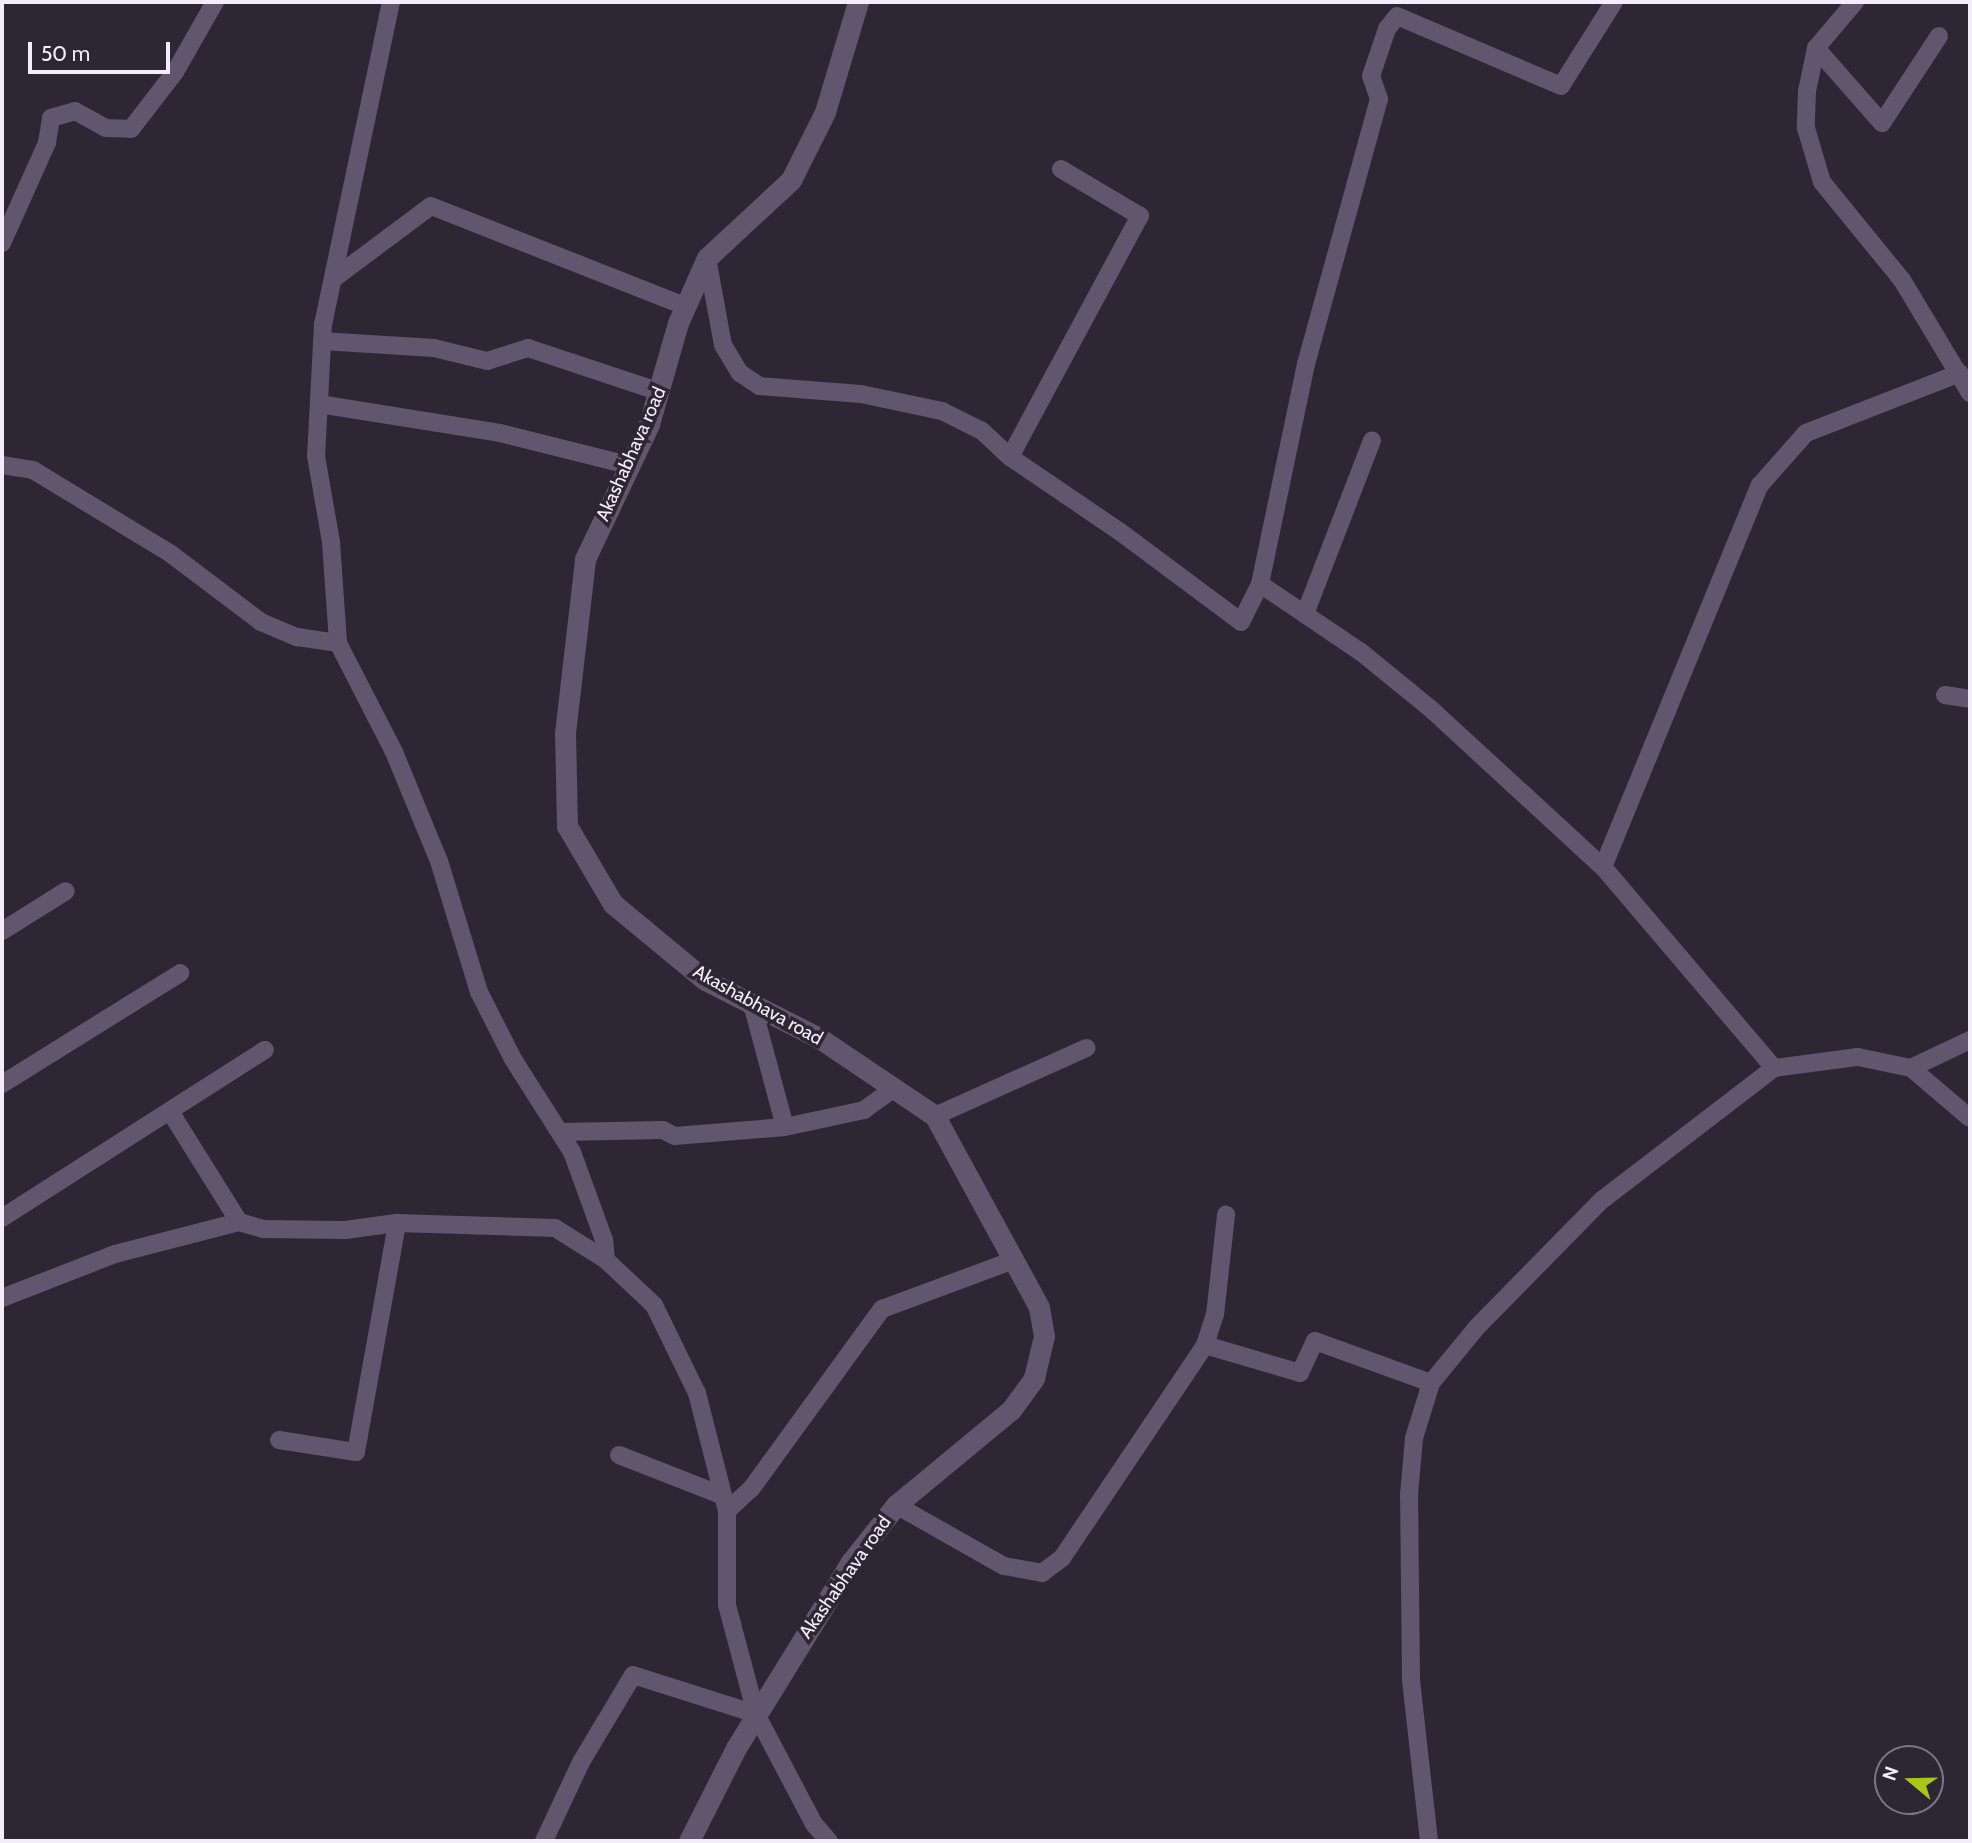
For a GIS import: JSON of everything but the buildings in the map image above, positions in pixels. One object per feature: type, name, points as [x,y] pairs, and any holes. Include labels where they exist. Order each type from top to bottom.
[{"type":"street","points":[[2,243],[47,144],[51,118],[75,111],[106,128],[131,129],[175,72],[215,2]]},
{"type":"street","points":[[391,2],[322,341],[316,456],[331,542],[338,643],[394,752],[439,861],[480,992],[513,1059],[560,1132],[582,1177],[604,1240],[606,1260]]},
{"type":"street","name":"Akashabhava road","points":[[690,1841],[756,1714],[851,1562],[896,1505],[1011,1410],[1034,1378],[1044,1336],[1043,1320],[935,1116],[821,1040],[705,980],[613,904],[567,826],[565,733],[585,559],[660,392],[685,306],[707,258],[792,180],[825,112],[858,2]]},
{"type":"street","points":[[707,258],[723,345],[740,373],[759,386],[861,394],[942,411],[982,431],[1010,457],[1119,531],[1241,622],[1260,584],[1306,364],[1380,99],[1371,76],[1387,29],[1396,16],[1561,86],[1614,2]]},
{"type":"street","points":[[1856,2],[1816,48],[1807,92],[1806,128],[1822,181],[1902,280],[1970,393]]},
{"type":"street","points":[[1816,48],[1882,123],[1939,36]]},
{"type":"street","points":[[1010,457],[1140,216],[1061,169]]},
{"type":"street","points":[[333,279],[431,206],[685,306]]},
{"type":"street","points":[[322,341],[434,348],[487,361],[528,348],[660,392]]},
{"type":"street","points":[[1603,867],[1759,485],[1805,433],[1960,373]]},
{"type":"street","points":[[319,404],[500,433],[628,465]]},
{"type":"street","points":[[1305,614],[1372,440]]},
{"type":"street","points":[[2,465],[33,470],[171,554],[261,622],[297,637],[338,643]]},
{"type":"street","points":[[1260,584],[1361,652],[1432,710],[1603,867],[1774,1068]]},
{"type":"street","points":[[1945,695],[1970,699]]},
{"type":"street","points":[[2,931],[66,891]]},
{"type":"street","points":[[2,1084],[180,973]]},
{"type":"street","points":[[751,1004],[785,1127]]},
{"type":"street","points":[[1911,1068],[1970,1040]]},
{"type":"street","points":[[935,1116],[1086,1048]]},
{"type":"street","points":[[2,1218],[171,1113],[265,1050]]},
{"type":"street","points":[[1429,1841],[1430,1815],[1411,1679],[1409,1495],[1414,1438],[1431,1383],[1477,1327],[1602,1200],[1774,1068],[1858,1058],[1911,1068],[1970,1118]]},
{"type":"street","points":[[560,1132],[663,1130],[675,1136],[785,1127],[864,1110],[894,1088]]},
{"type":"street","points":[[171,1113],[239,1222]]},
{"type":"street","points":[[896,1505],[1004,1566],[1042,1573],[1062,1558],[1108,1495],[1205,1345],[1215,1315],[1226,1215]]},
{"type":"street","points":[[2,1298],[115,1254],[239,1222],[263,1229],[345,1230],[397,1223],[555,1228],[606,1260],[654,1305],[697,1393],[724,1503],[727,1605],[756,1714],[814,1824],[829,1841]]},
{"type":"street","points":[[279,1440],[356,1452],[397,1223]]},
{"type":"street","points":[[724,1503],[751,1489],[882,1309],[1011,1261]]},
{"type":"street","points":[[1205,1345],[1300,1373],[1315,1341],[1431,1383]]},
{"type":"street","points":[[619,1455],[724,1503]]},
{"type":"street","points":[[544,1841],[581,1762],[633,1675],[756,1714]]}]
